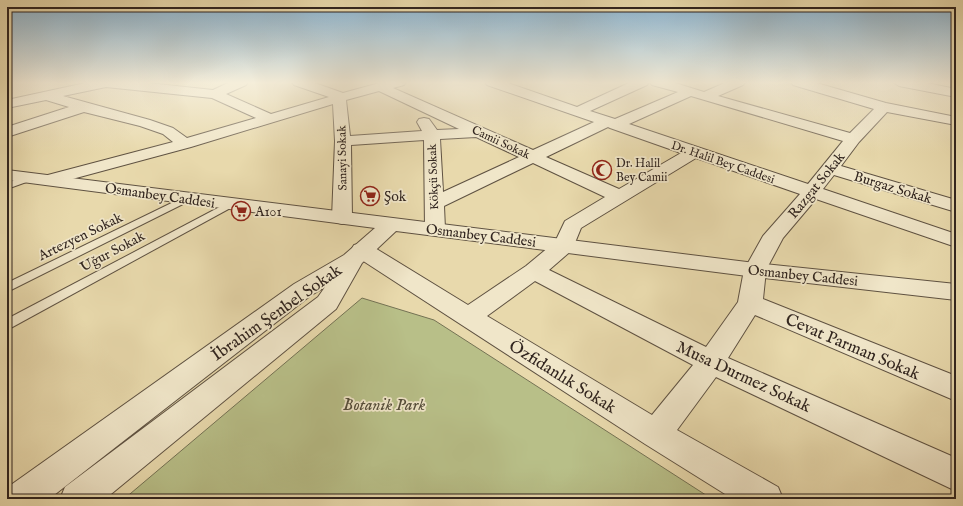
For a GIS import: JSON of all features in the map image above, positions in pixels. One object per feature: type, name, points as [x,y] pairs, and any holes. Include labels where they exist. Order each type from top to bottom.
[{"type":"street","points":[[79,106],[145,123],[168,131],[185,144]]},
{"type":"street","points":[[7,132],[87,106]]},
{"type":"street","points":[[241,106],[270,119]]},
{"type":"street","points":[[50,180],[185,144],[313,106]]},
{"type":"street","name":"Sanayi Sokak","points":[[341,106],[343,141],[342,218]]},
{"type":"street","name":"Kökçü Sokak","points":[[418,106],[422,117],[432,135],[435,229]]},
{"type":"street","name":"Camii Sokak","points":[[422,106],[619,196]]},
{"type":"street","name":"Dr. Halil Bey Caddesi","points":[[562,106],[576,112],[956,241]]},
{"type":"street","points":[[576,112],[590,106]]},
{"type":"street","points":[[434,203],[534,157],[656,106]]},
{"type":"street","points":[[739,106],[854,139]]},
{"type":"street","points":[[879,106],[956,120]]},
{"type":"street","name":"Razgat Sokak","points":[[755,270],[774,236],[812,192],[854,139],[884,107]]},
{"type":"street","points":[[343,141],[480,132]]},
{"type":"street","points":[[468,317],[534,271],[564,244],[572,225],[694,152]]},
{"type":"street","name":"Burgaz Sokak","points":[[831,168],[956,206]]},
{"type":"street","name":"Osmanbey Caddesi","points":[[7,175],[342,218],[564,244],[755,270],[956,292]]},
{"type":"street","points":[[357,255],[391,224]]},
{"type":"street","name":"Özfidanlık Sokak","points":[[357,255],[468,317],[656,434],[765,499]]},
{"type":"street","name":"İbrahim Şenbel Sokak","points":[[21,499],[302,290],[357,255]]},
{"type":"street","name":"İbrahim Şenbel Sokak","points":[[78,499],[327,304],[357,255]]},
{"type":"street","points":[[656,434],[711,362],[750,303],[755,270]]},
{"type":"street","name":"Musa Durmez Sokak","points":[[534,271],[711,362],[956,475]]},
{"type":"street","name":"Cevat Parman Sokak","points":[[750,303],[956,389]]},
{"type":"lane","points":[[7,186],[29,178]]},
{"type":"lane","name":"Artezyen Sokak","points":[[7,288],[188,198]]},
{"type":"lane","name":"Uğur Sokak","points":[[7,325],[231,204]]},
{"type":"green space","name":"Botanik Park","points":[[362,298],[434,320],[712,499],[124,499]]},
{"type":"place","name":"Dr. Halil Bey Camii","points":[[602,170]]},
{"type":"place","name":"Şok","points":[[370,196]]},
{"type":"place","name":"A101","points":[[241,211]]}]
